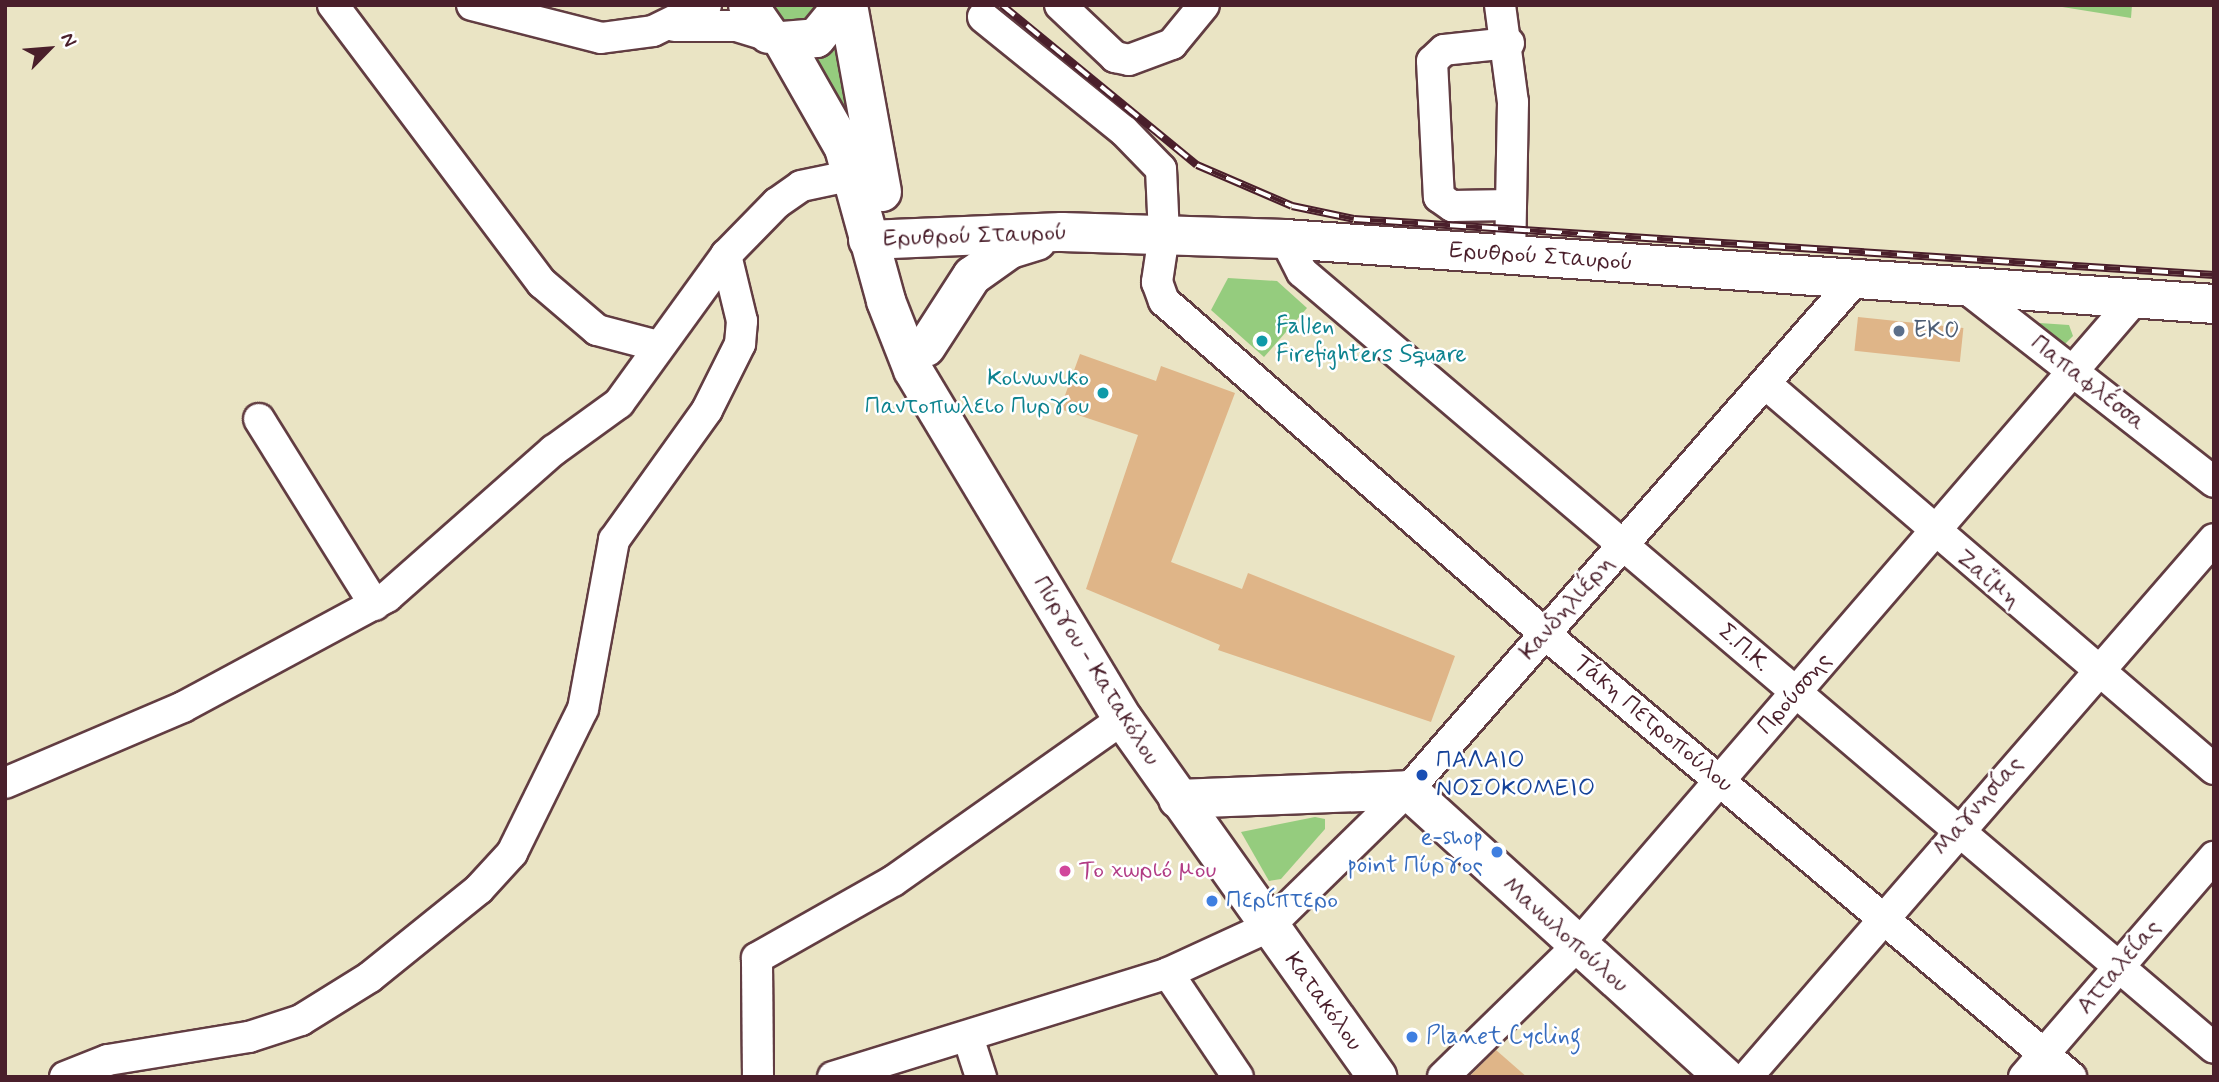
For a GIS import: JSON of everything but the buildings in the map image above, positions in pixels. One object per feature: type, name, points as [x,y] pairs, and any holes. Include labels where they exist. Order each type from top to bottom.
[{"type":"main road","name":"Πύργου - Κατακόλου","points":[[766,27],[816,38],[845,5]]},
{"type":"main road","name":"Πύργου - Κατακόλου","points":[[845,5],[880,239],[898,336],[1124,719],[1269,927]]},
{"type":"main road","name":"Πύργου - Κατακόλου","points":[[766,27],[853,175],[926,348],[940,406]]},
{"type":"main road","name":"Ερυθρού Σταυρού","points":[[880,239],[1062,232],[1285,239],[2214,304]]},
{"type":"main road","points":[[926,348],[972,276],[1010,250],[1062,232]]},
{"type":"main road","points":[[1178,799],[1408,790]]},
{"type":"main road","name":"Μανωλοπούλου","points":[[1408,790],[1576,947],[1724,1077]]},
{"type":"main road","name":"Κατακόλου","points":[[1269,927],[1377,1077]]},
{"type":"street","points":[[333,5],[542,283],[597,330],[658,346]]},
{"type":"street","points":[[472,5],[601,38],[670,26],[766,27]]},
{"type":"street","points":[[670,26],[706,5]]},
{"type":"street","points":[[1060,5],[1115,57],[1129,60],[1172,44],[1204,5]]},
{"type":"street","points":[[1500,5],[1509,43],[1510,255]]},
{"type":"street","name":"Τάκη Πετροπούλου","points":[[982,18],[1153,157],[1166,183],[1164,235],[1157,282],[1164,301],[1545,634],[2071,1077]]},
{"type":"street","points":[[1509,43],[1444,50],[1432,61],[1439,197],[1452,206],[1511,205]]},
{"type":"street","points":[[5,783],[183,707],[375,605],[444,553],[554,450],[619,403],[726,255],[801,186],[853,175]]},
{"type":"street","name":"Σ.Π.Κ.","points":[[1285,239],[1302,272],[2214,1048]]},
{"type":"street","points":[[65,1077],[108,1060],[249,1037],[301,1020],[370,977],[479,889],[512,853],[583,709],[614,540],[707,410],[740,344],[742,321],[726,255]]},
{"type":"street","name":"Κανδηλιέρη","points":[[1269,927],[1408,790],[1856,280]]},
{"type":"street","name":"Παπαφλέσσα","points":[[1962,285],[2214,482]]},
{"type":"street","name":"Προύσσης","points":[[1443,1077],[1576,947],[2076,373],[2135,299]]},
{"type":"street","name":"Ζαΐμη","points":[[1766,385],[2095,673],[2214,769]]},
{"type":"street","points":[[259,419],[375,605]]},
{"type":"street","name":"Μαγνησίας","points":[[1747,1077],[1957,830],[2214,539]]},
{"type":"street","points":[[758,1077],[757,958],[893,881],[1124,719]]},
{"type":"street","name":"Ατταλείας","points":[[2024,1077],[2214,857]]},
{"type":"street","points":[[833,1077],[1168,973],[1269,927]]},
{"type":"street","points":[[1168,973],[1238,1077]]},
{"type":"street","points":[[968,1037],[981,1077]]},
{"type":"green space","points":[[760,5],[831,5],[795,31]]},
{"type":"green space","points":[[2050,5],[2132,5],[2131,18]]},
{"type":"green space","points":[[841,35],[860,123],[846,127],[812,53]]},
{"type":"green space","points":[[1228,278],[1277,281],[1307,308],[1264,357],[1211,310]]},
{"type":"green space","points":[[2026,322],[2069,325],[2073,336],[2056,353]]},
{"type":"green space","points":[[1315,817],[1325,819],[1325,829],[1281,879],[1269,881],[1241,832]]},
{"type":"railway","points":[[1002,5],[1197,165],[1292,206],[1354,219],[2214,275]]},
{"type":"place","name":"EKO","points":[[1899,331]]},
{"type":"place","name":"Fallen Firefighters Square","points":[[1262,341]]},
{"type":"place","name":"Κοινωνικο Παντοπωλειο Πυργου","points":[[1103,393]]},
{"type":"place","name":"ΠΑΛΑΙΟ ΝΟΣΟΚΟΜΕΙΟ","points":[[1422,775]]},
{"type":"place","name":"e-shop point Πύργος","points":[[1497,852]]},
{"type":"place","name":"Το χωριό μου","points":[[1065,871]]},
{"type":"place","name":"Περίπτερο","points":[[1212,901]]},
{"type":"place","name":"Planet Cycling","points":[[1412,1037]]}]
